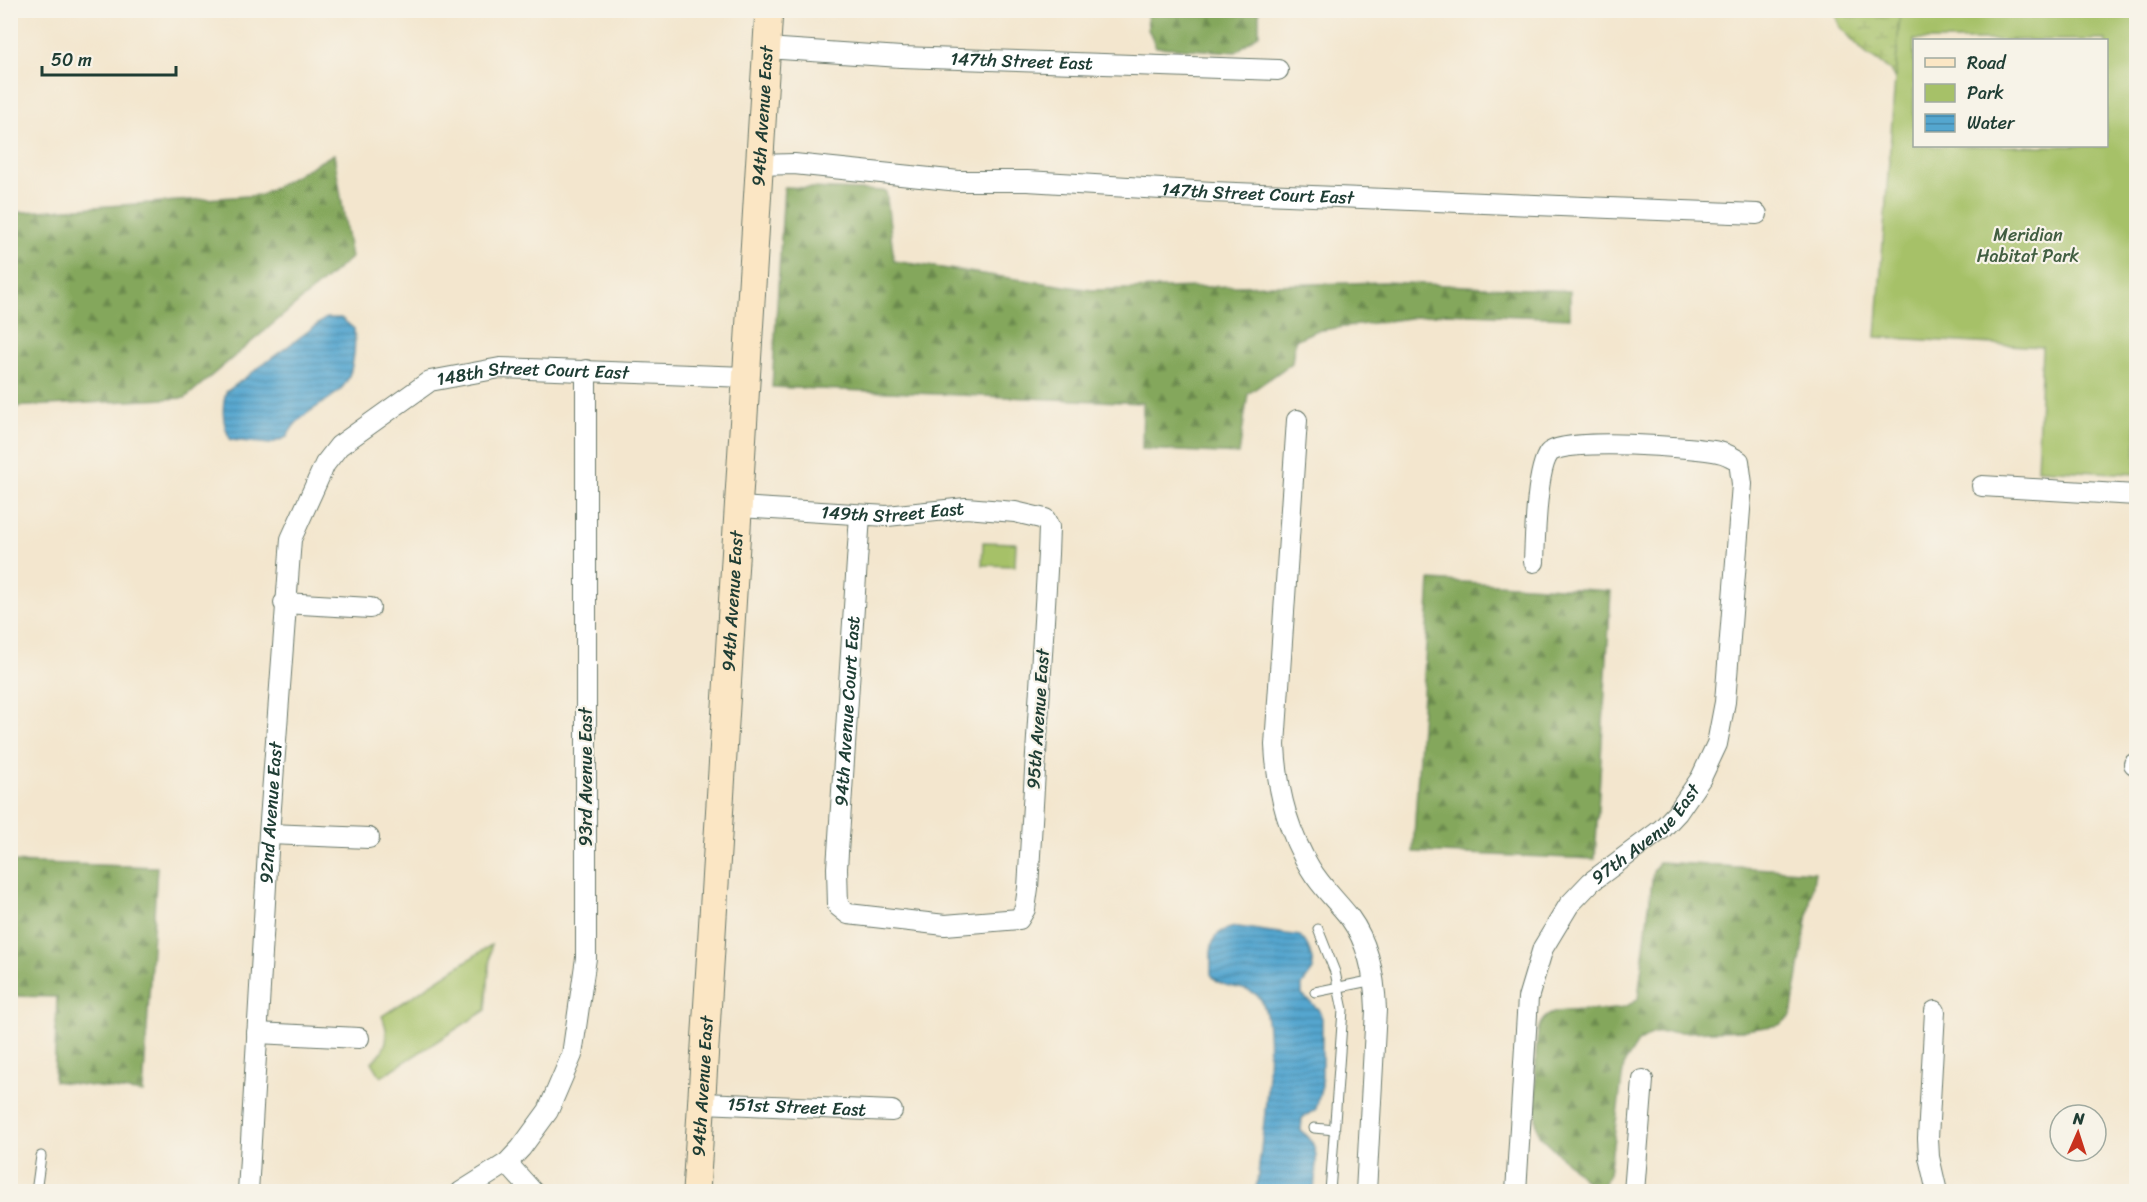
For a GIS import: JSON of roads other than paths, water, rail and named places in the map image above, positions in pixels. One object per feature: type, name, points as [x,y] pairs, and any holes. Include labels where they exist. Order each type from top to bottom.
[{"type":"main road","name":"94th Avenue East","points":[[696,1191],[769,10]]},
{"type":"street","name":"147th Street East","points":[[766,48],[901,57],[1278,69]]},
{"type":"street","name":"147th Street Court East","points":[[758,165],[794,164],[959,181],[1027,181],[1212,192],[1757,214]]},
{"type":"street","name":"148th Street Court East","points":[[339,446],[430,381],[500,368],[746,378]]},
{"type":"street","name":"93rd Avenue East","points":[[507,1163],[548,1111],[572,1055],[586,958],[586,370]]},
{"type":"street","points":[[1297,420],[1275,745],[1276,767],[1284,810],[1300,850],[1322,886],[1350,918],[1359,933],[1374,980],[1376,1010],[1366,1191]]},
{"type":"street","name":"97th Avenue East","points":[[1516,1191],[1528,998],[1543,948],[1555,925],[1576,897],[1591,882],[1662,830],[1677,813],[1701,778],[1717,744],[1727,679],[1742,484],[1738,461],[1714,451],[1593,443],[1554,449],[1548,454],[1544,466],[1538,501],[1534,562]]},
{"type":"street","name":"92nd Avenue East","points":[[248,1191],[268,834],[284,603],[291,539],[325,464],[339,446]]},
{"type":"street","points":[[1982,486],[2136,495]]},
{"type":"street","name":"149th Street East","points":[[740,507],[860,516],[906,515],[966,508],[1015,512],[1045,519]]},
{"type":"street","name":"94th Avenue Court East","points":[[860,516],[837,868],[838,906],[848,914],[945,925],[1019,919]]},
{"type":"street","name":"95th Avenue East","points":[[1019,919],[1025,909],[1028,888],[1048,554],[1049,527],[1045,519]]},
{"type":"street","points":[[284,603],[370,608]]},
{"type":"street","points":[[268,834],[369,838]]},
{"type":"street","points":[[1935,1011],[1928,1138],[1929,1156],[1938,1191]]},
{"type":"street","points":[[257,1033],[359,1038]]},
{"type":"street","points":[[1634,1191],[1643,1080]]},
{"type":"street","name":"151st Street East","points":[[703,1103],[892,1112]]},
{"type":"street","points":[[460,1191],[507,1163],[533,1191]]},
{"type":"lane","points":[[1318,929],[1340,987],[1343,1011],[1330,1191]]},
{"type":"lane","points":[[1315,992],[1374,980]]},
{"type":"lane","points":[[1314,1128],[1335,1130]]},
{"type":"lane","points":[[36,1191],[41,1156]]},
{"type":"water","points":[[326,318],[341,318],[354,329],[353,362],[344,385],[332,397],[303,416],[287,437],[270,444],[231,440],[226,430],[224,417],[226,392]]},
{"type":"water","points":[[1238,927],[1300,936],[1306,943],[1311,956],[1313,970],[1302,985],[1302,995],[1318,1009],[1322,1018],[1322,1085],[1316,1109],[1302,1118],[1301,1131],[1308,1137],[1315,1150],[1314,1191],[1256,1191],[1267,1092],[1266,1015],[1261,1000],[1256,994],[1222,984],[1211,974],[1213,942],[1221,932]]},
{"type":"park label","name":"Meridian Habitat Park","points":[[2028,245]]}]
